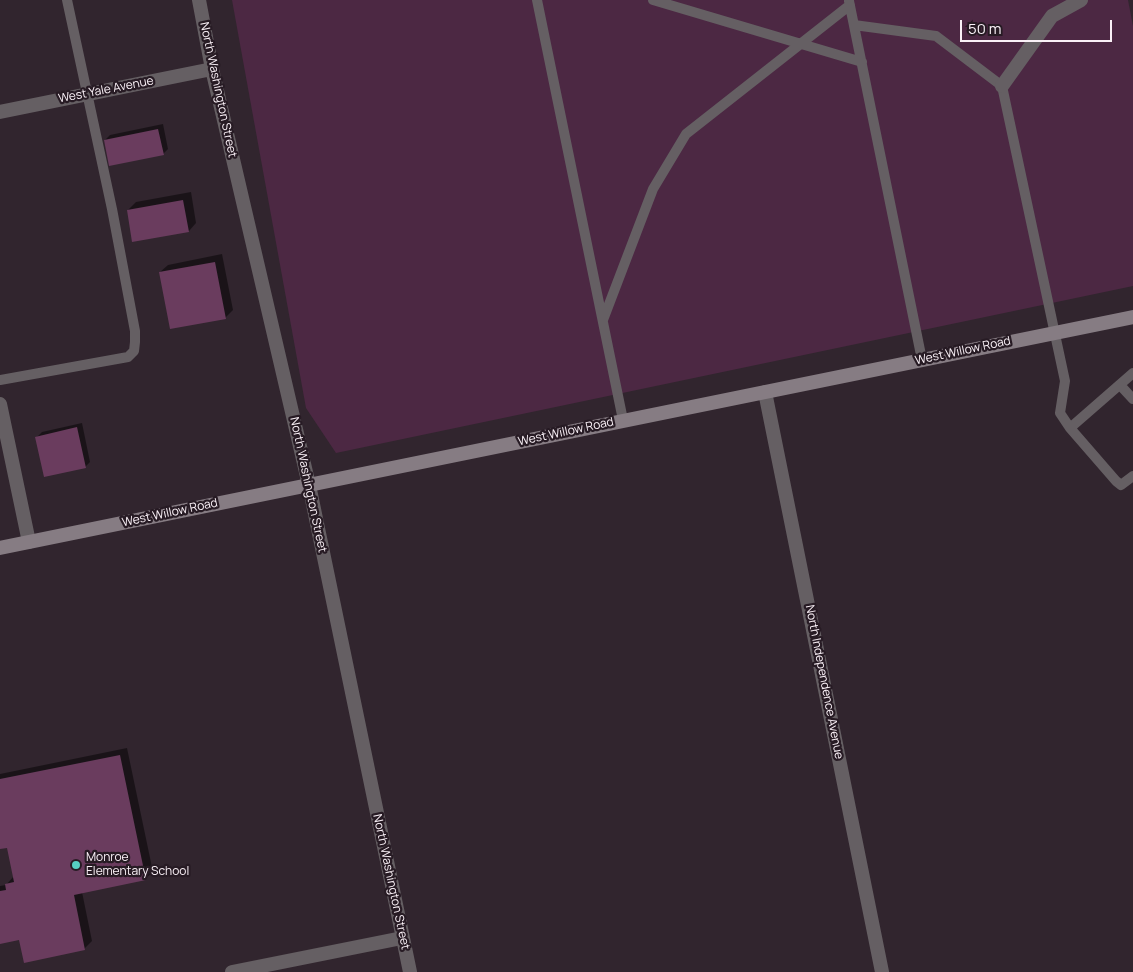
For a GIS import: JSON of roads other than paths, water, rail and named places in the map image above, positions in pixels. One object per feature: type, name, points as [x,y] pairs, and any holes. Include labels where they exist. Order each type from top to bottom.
[{"type":"main road","name":"West Willow Road","points":[[0,548],[1133,317]]},
{"type":"street","name":"North Washington Street","points":[[198,0],[212,69],[309,485],[410,972]]},
{"type":"street","points":[[1002,86],[1052,16],[1080,0]]},
{"type":"street","name":"West Yale Avenue","points":[[0,112],[212,69]]},
{"type":"street","name":"North Independence Avenue","points":[[765,392],[882,972]]},
{"type":"street","points":[[0,404],[29,542]]},
{"type":"street","points":[[232,972],[402,938]]},
{"type":"lane","points":[[0,380],[128,357],[134,351],[136,342],[112,209],[67,0]]},
{"type":"lane","points":[[537,0],[623,420]]},
{"type":"lane","points":[[653,0],[862,62]]},
{"type":"lane","points":[[603,321],[653,188],[686,134],[850,2]]},
{"type":"lane","points":[[850,2],[922,360]]},
{"type":"lane","points":[[854,25],[936,36],[1002,86],[1065,381],[1060,413],[1070,428],[1121,485],[1133,476]]},
{"type":"lane","points":[[1070,428],[1133,373]]},
{"type":"lane","points":[[1120,385],[1133,399]]},
{"type":"place","name":"Monroe Elementary School","points":[[76,865]]}]
